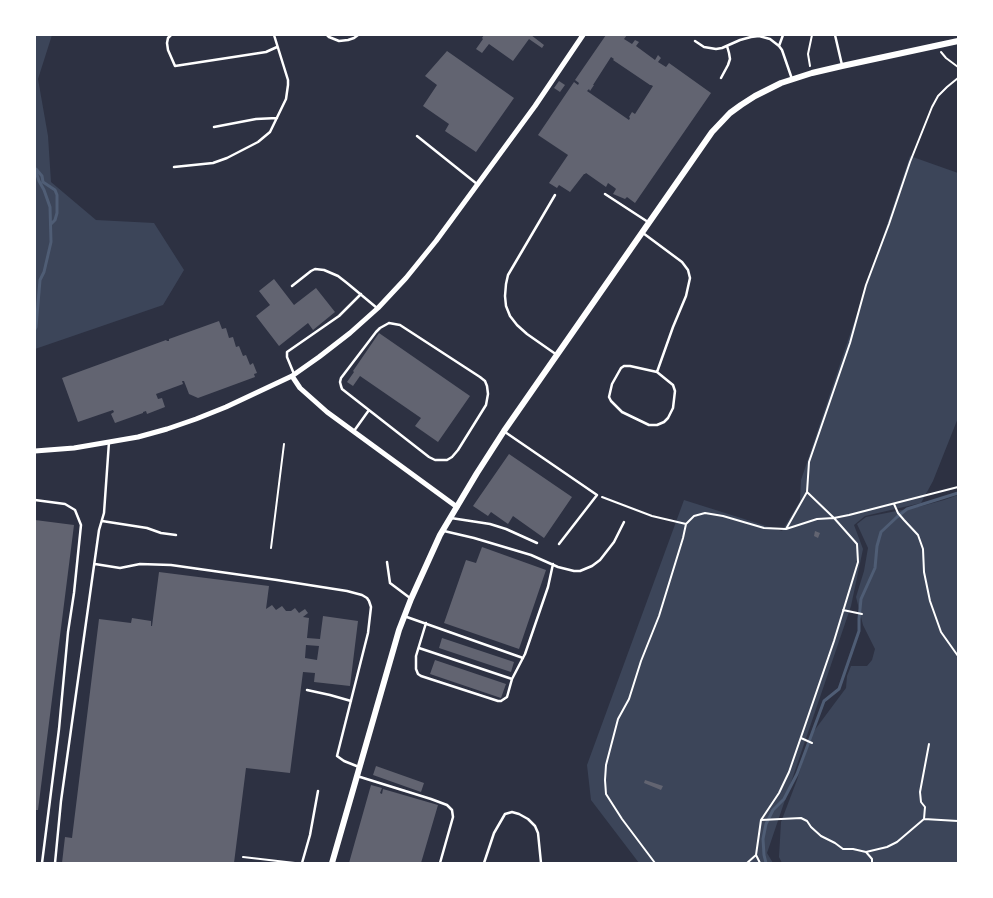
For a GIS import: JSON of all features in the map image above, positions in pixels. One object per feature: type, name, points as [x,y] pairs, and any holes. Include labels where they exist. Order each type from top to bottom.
[{"type":"street","points":[[35,451],[74,448],[138,437],[196,419],[226,408],[293,375],[319,357],[378,308],[436,242],[535,106],[583,35]]},
{"type":"street","points":[[332,863],[404,616],[442,531],[504,432],[712,132],[730,113],[755,96],[792,79],[842,66],[958,41]]},
{"type":"street","points":[[293,375],[300,388],[310,398],[412,475],[457,506]]},
{"type":"lane","points":[[171,35],[167,43],[175,66],[266,52],[278,47]]},
{"type":"lane","points":[[174,167],[213,162],[227,158],[258,142],[270,132],[286,99],[288,85],[274,35]]},
{"type":"lane","points":[[327,35],[338,41],[348,40],[358,35]]},
{"type":"lane","points":[[779,46],[783,35]]},
{"type":"lane","points":[[835,35],[842,66]]},
{"type":"lane","points":[[695,41],[704,47],[722,48],[740,40],[758,36],[770,39],[779,46],[792,79]]},
{"type":"lane","points":[[721,78],[730,59],[730,52],[727,46]]},
{"type":"lane","points":[[214,127],[256,119],[277,118]]},
{"type":"lane","points":[[417,136],[478,184]]},
{"type":"lane","points":[[605,194],[649,222]]},
{"type":"lane","points":[[555,195],[508,275],[505,296],[510,316],[517,325],[557,355]]},
{"type":"lane","points":[[642,232],[682,262],[688,270],[690,278],[686,296],[657,372]]},
{"type":"lane","points":[[292,286],[315,269],[324,270],[338,276],[378,308]]},
{"type":"lane","points":[[293,375],[287,352],[339,316],[361,294]]},
{"type":"lane","points":[[389,323],[400,324],[480,377],[485,381],[488,394],[486,405],[458,450],[447,460],[434,460],[429,457],[369,410],[342,389],[340,382],[345,372],[376,332],[389,323]]},
{"type":"lane","points":[[624,366],[657,372],[673,385],[675,391],[673,408],[664,422],[650,425],[622,412],[611,401],[609,397],[610,390],[621,368],[624,366]]},
{"type":"lane","points":[[354,431],[369,410]]},
{"type":"lane","points":[[504,432],[597,495],[559,544]]},
{"type":"lane","points":[[55,863],[61,801],[94,564],[99,530],[104,513],[109,442]]},
{"type":"lane","points":[[35,500],[65,504],[75,510],[81,525],[59,729],[42,863]]},
{"type":"lane","points":[[450,517],[490,524],[537,543]]},
{"type":"lane","points":[[102,521],[176,535]]},
{"type":"lane","points":[[442,531],[522,552],[574,571],[585,570],[600,560],[607,552],[624,522]]},
{"type":"lane","points":[[387,562],[390,583],[410,599]]},
{"type":"lane","points":[[94,564],[120,568],[140,564],[172,565],[347,591],[362,595],[369,601],[371,607],[368,633],[337,756],[359,767]]},
{"type":"lane","points":[[426,623],[415,663],[418,674],[498,701],[505,699],[512,679],[523,658],[548,587],[553,564]]},
{"type":"lane","points":[[404,616],[523,658]]},
{"type":"lane","points":[[418,648],[512,679]]},
{"type":"lane","points":[[307,690],[351,701]]},
{"type":"lane","points":[[356,776],[431,799],[447,805],[452,810],[453,817],[440,863]]},
{"type":"lane","points":[[302,863],[310,835],[318,791]]},
{"type":"lane","points":[[484,863],[494,833],[505,814],[512,812],[528,818],[535,826],[538,833],[541,863]]},
{"type":"path","points":[[812,35],[808,54],[812,74]]},
{"type":"path","points":[[939,45],[946,58],[958,67]]},
{"type":"path","points":[[786,529],[807,492],[810,462],[850,343],[866,285],[910,162],[932,106],[938,96],[958,78]]},
{"type":"path","points":[[271,548],[284,444]]},
{"type":"path","points":[[655,863],[606,794],[606,765],[618,719],[629,698],[659,616],[686,524],[694,516],[705,513],[723,516],[764,528],[786,529],[817,519],[834,518],[958,487]]},
{"type":"path","points":[[760,863],[756,856],[761,820],[779,793],[789,772],[858,562],[857,544],[807,492]]},
{"type":"path","points":[[597,495],[652,516],[686,524]]},
{"type":"path","points":[[894,504],[898,513],[918,535],[923,549],[924,572],[930,601],[942,632],[958,656]]},
{"type":"path","points":[[843,610],[862,614]]},
{"type":"path","points":[[801,738],[812,743]]},
{"type":"path","points":[[761,820],[801,818],[807,821],[821,836],[843,849],[866,852],[887,847],[897,842],[924,819],[926,807],[921,802],[920,792],[929,744]]},
{"type":"path","points":[[924,819],[958,822]]},
{"type":"path","points":[[866,852],[872,859],[872,863]]},
{"type":"path","points":[[243,856],[295,863]]},
{"type":"path","points":[[747,863],[756,856]]},
{"type":"shaded area","points":[[35,35],[52,35],[38,79],[48,136],[51,182],[96,220],[154,223],[184,270],[163,305],[35,349]]},
{"type":"shaded area","points":[[910,156],[958,173],[958,418],[933,481],[921,503],[865,516],[854,525],[863,549],[851,606],[767,853],[773,863],[639,863],[591,800],[587,765],[684,500],[782,531],[800,501],[801,480]]},
{"type":"shaded area","points":[[958,495],[958,863],[782,863],[779,857],[781,822],[811,735],[846,688],[847,676],[851,666],[867,666],[872,660],[875,649],[863,625],[856,597],[864,571],[868,548],[857,524],[866,517],[922,506]]},
{"type":"building","points":[[484,35],[531,35],[544,45],[542,48],[529,39],[513,61],[489,44],[482,53],[476,49]]},
{"type":"building","points":[[606,35],[627,35],[624,39],[632,44],[635,40],[639,42],[636,46],[655,60],[658,55],[661,58],[658,62],[666,67],[669,63],[711,93],[635,203],[627,197],[625,199],[613,194],[615,188],[608,183],[606,187],[586,173],[570,192],[559,185],[557,188],[549,183],[568,155],[538,135],[574,82],[578,85],[579,83],[575,80]],"holes":[[[611,57],[653,86],[635,114],[632,112],[629,120],[587,91],[589,89],[590,91]]]},
{"type":"building","points":[[447,51],[514,98],[476,152],[445,131],[449,124],[423,106],[437,85],[425,76]]},
{"type":"building","points":[[559,81],[565,85],[560,92],[554,88]]},
{"type":"building","points":[[274,279],[294,305],[316,288],[335,312],[313,330],[308,323],[279,346],[256,316],[270,305],[259,291]]},
{"type":"building","points":[[219,321],[222,329],[226,328],[229,338],[233,337],[236,347],[239,346],[243,356],[246,355],[250,365],[253,363],[257,373],[254,374],[255,377],[198,398],[189,394],[184,381],[182,381],[183,384],[156,394],[158,399],[162,398],[165,407],[147,414],[146,411],[115,423],[111,414],[114,412],[113,410],[78,422],[62,378],[166,340],[169,341],[169,339]]},
{"type":"building","points":[[379,333],[470,396],[438,442],[415,426],[421,418],[360,376],[353,386],[347,382]]},
{"type":"building","points":[[509,454],[572,497],[544,538],[513,516],[508,524],[491,512],[488,516],[473,506]]},
{"type":"building","points":[[35,520],[74,525],[38,810],[35,810]]},
{"type":"building","points":[[815,531],[820,533],[818,538],[814,536]]},
{"type":"building","points":[[482,547],[546,570],[519,649],[444,623],[466,560],[476,563]]},
{"type":"building","points":[[159,572],[269,586],[266,609],[272,605],[276,610],[282,606],[286,611],[291,611],[295,608],[299,613],[305,609],[308,613],[303,617],[309,618],[307,638],[320,639],[323,616],[358,621],[350,686],[314,682],[315,673],[303,672],[290,773],[246,768],[234,863],[62,863],[65,837],[72,838],[99,619],[131,623],[132,618],[151,621],[152,626]],"holes":[[[306,645],[319,646],[317,660],[305,658]]]},
{"type":"building","points":[[442,638],[514,662],[511,672],[439,648]]},
{"type":"building","points":[[435,660],[506,684],[501,698],[430,674]]},
{"type":"building","points":[[376,766],[424,783],[421,792],[373,775]]},
{"type":"building","points":[[645,780],[663,786],[661,790],[644,783]]},
{"type":"building","points":[[371,785],[382,788],[380,793],[382,794],[383,789],[438,805],[421,863],[349,863]]},
{"type":"waterway","points":[[35,169],[50,207],[51,242],[44,272],[40,280],[35,329]]},
{"type":"waterway","points":[[36,169],[42,176],[43,182],[55,190],[57,195],[57,213],[55,220],[51,224]]},
{"type":"waterway","points":[[766,863],[763,839],[766,824],[773,810],[784,799],[797,774],[824,701],[839,689],[859,631],[861,599],[875,568],[877,546],[881,532],[907,509],[958,493]]}]
